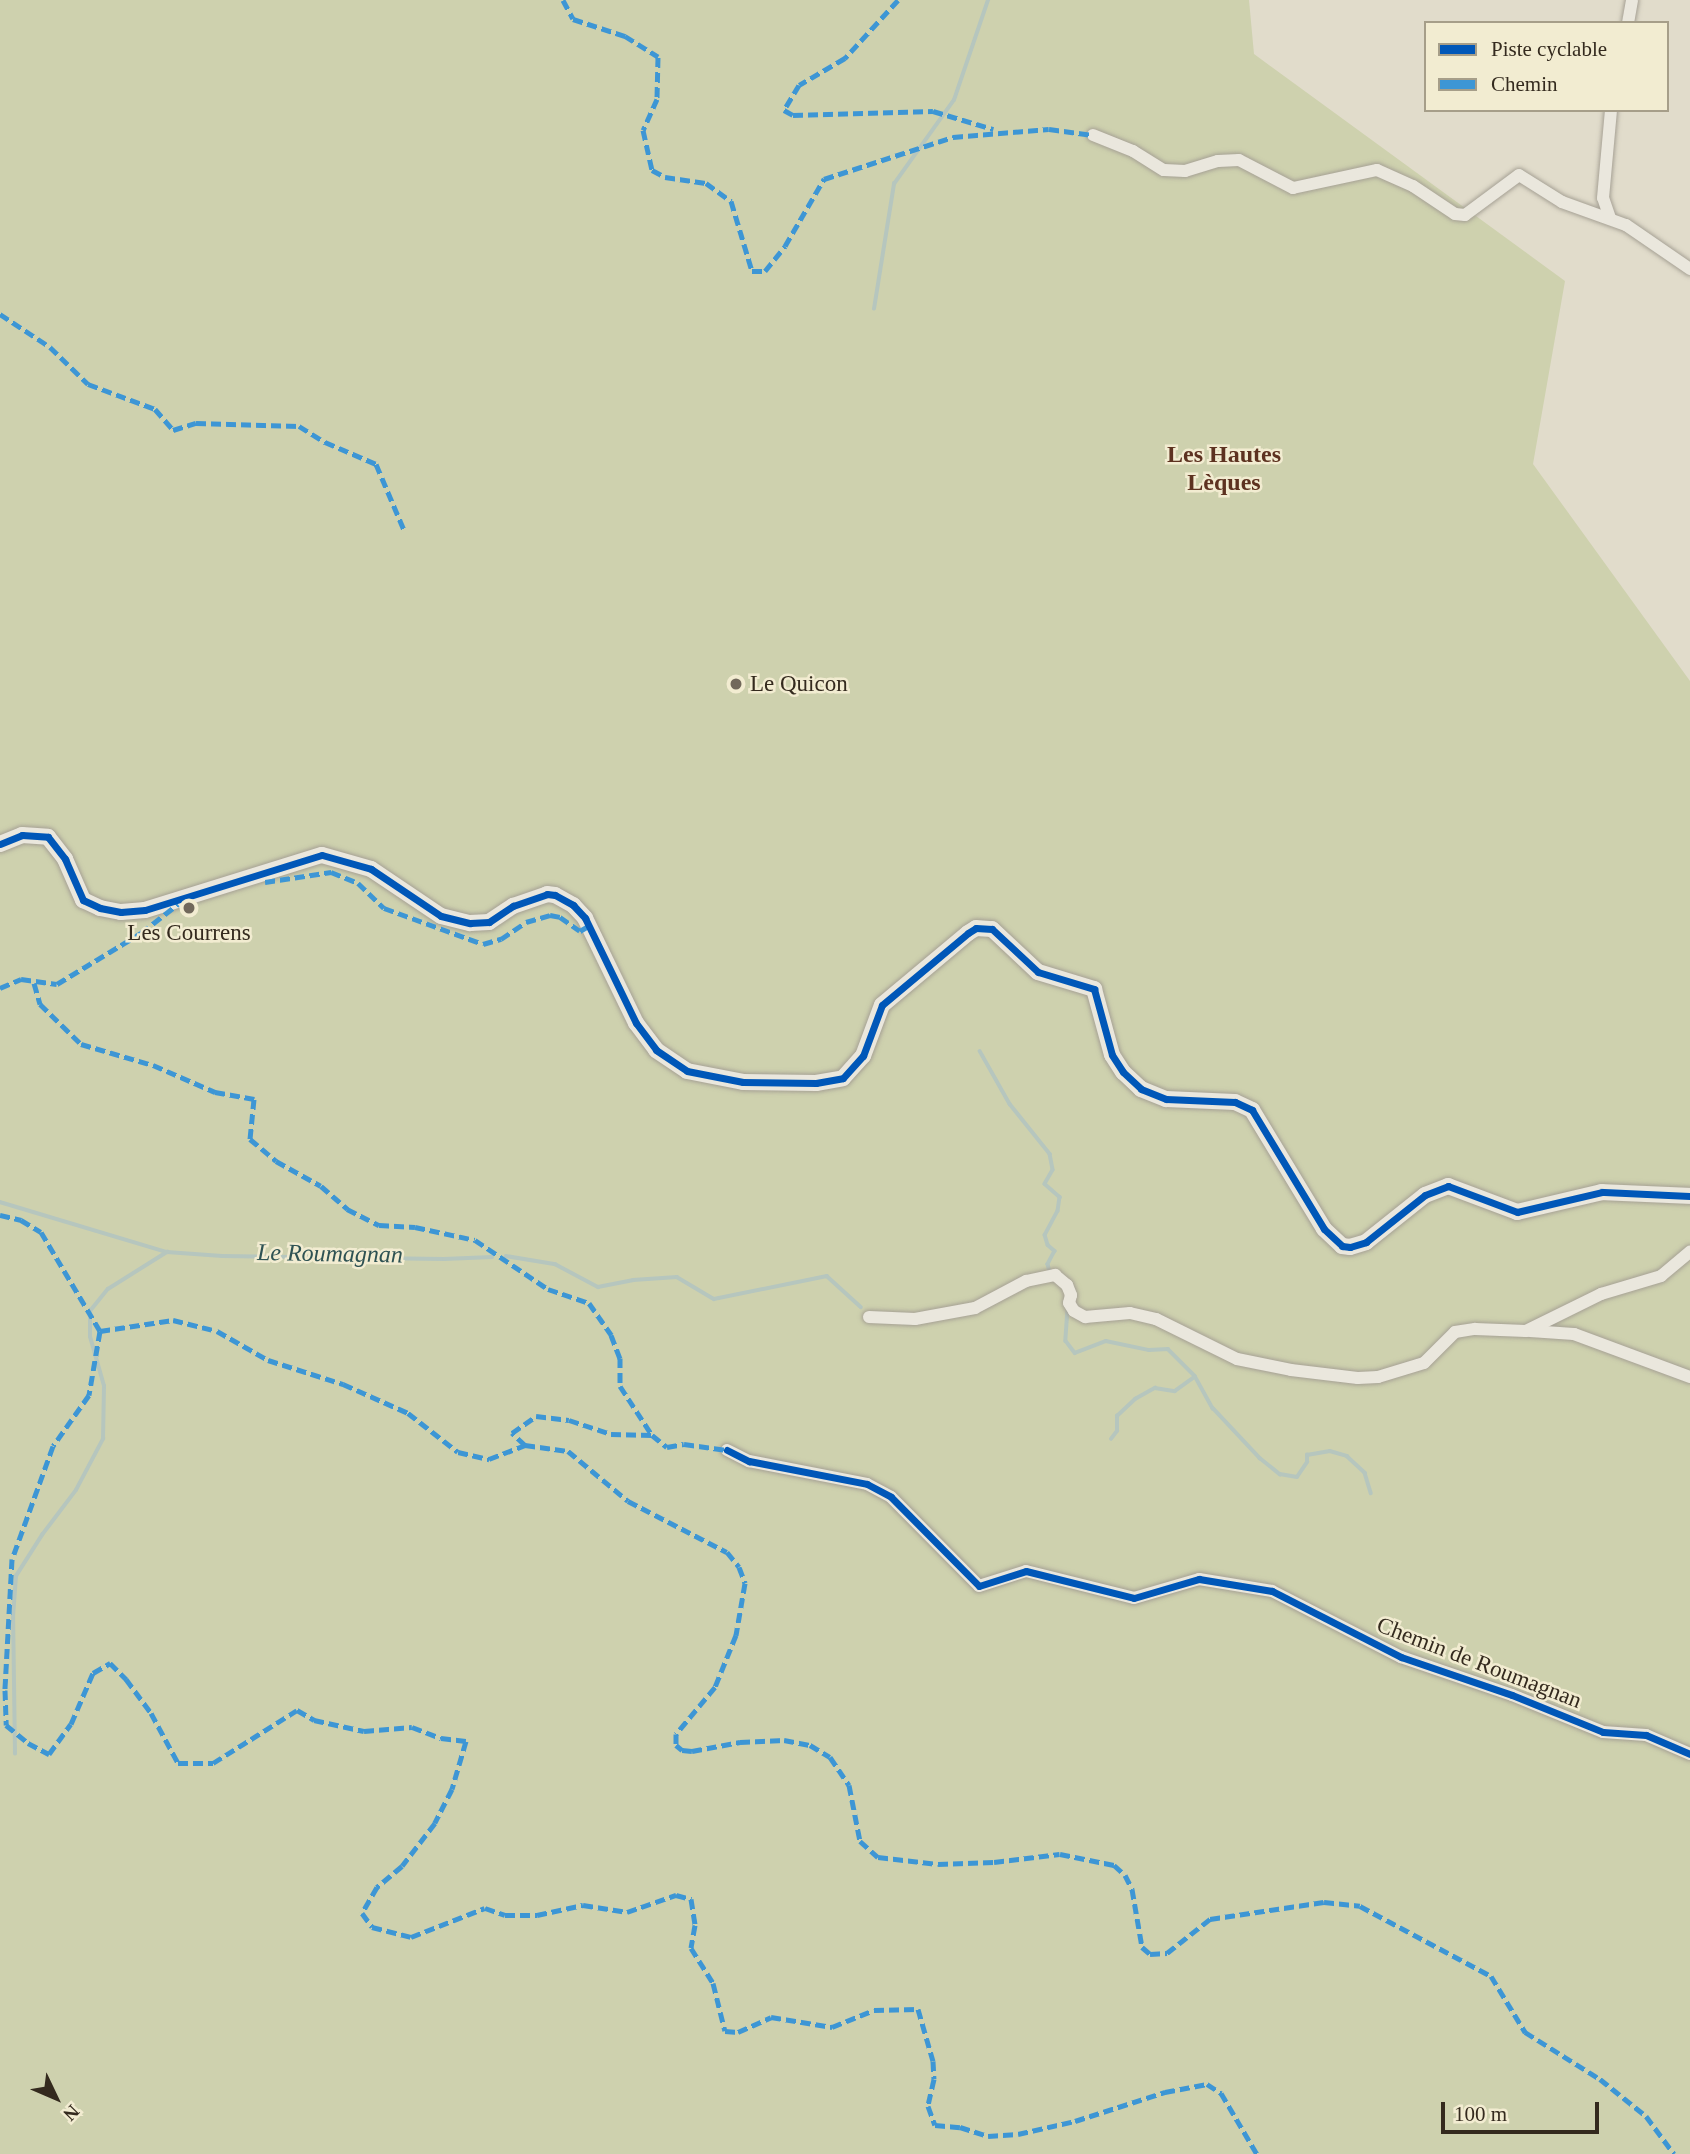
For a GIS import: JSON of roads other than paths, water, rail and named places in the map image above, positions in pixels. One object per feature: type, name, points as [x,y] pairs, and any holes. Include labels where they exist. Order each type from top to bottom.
[{"type":"street","points":[[1628,21],[1632,0]]},
{"type":"street","points":[[1610,218],[1603,198],[1611,112]]},
{"type":"street","points":[[1093,135],[1133,151],[1164,170],[1185,171],[1218,161],[1239,160],[1293,188],[1377,170],[1413,186],[1455,214],[1465,215],[1519,175],[1562,202],[1626,225],[1690,269]]},
{"type":"street","points":[[0,844],[22,835],[48,837],[65,859],[83,900],[100,908],[121,912],[145,910],[322,855],[371,869],[441,916],[470,923],[489,922],[513,906],[547,894],[555,895],[573,905],[586,918],[636,1023],[656,1049],[687,1071],[743,1082],[816,1083],[843,1078],[863,1056],[882,1005],[968,933],[976,928],[992,929],[1038,972],[1094,989],[1112,1055],[1123,1072],[1142,1089],[1166,1099],[1236,1102],[1252,1110],[1324,1229],[1342,1246],[1350,1247],[1366,1242],[1425,1195],[1448,1186],[1517,1212],[1602,1192],[1690,1196]]},
{"type":"street","points":[[1526,1331],[1601,1294],[1661,1276],[1690,1252]]},
{"type":"street","points":[[869,1317],[915,1319],[975,1308],[1026,1281],[1055,1275],[1066,1285],[1071,1295],[1069,1303],[1074,1311],[1084,1317],[1130,1313],[1156,1320],[1237,1359],[1265,1366],[1358,1378],[1401,1372],[1424,1363],[1455,1332],[1475,1329],[1574,1334],[1690,1377]]},
{"type":"street","name":"Chemin de Roumagnan","points":[[727,1450],[748,1461],[813,1471],[875,1488],[891,1497],[979,1586],[1026,1571],[1135,1598],[1199,1579],[1272,1591],[1401,1657],[1512,1695],[1603,1732],[1646,1735],[1690,1754]]},
{"type":"waterway","points":[[874,309],[894,184],[954,100],[988,0]]},
{"type":"waterway","points":[[980,1051],[1010,1104],[1050,1154],[1053,1170],[1045,1184],[1060,1197],[1058,1211],[1045,1235],[1048,1245],[1055,1251],[1048,1264],[1050,1273]]},
{"type":"waterway","name":"Le Roumagnan","points":[[0,1202],[167,1252],[222,1256],[444,1259],[492,1257]]},
{"type":"waterway","name":"Le Roumagnan","points":[[15,1754],[13,1617],[16,1576],[42,1535],[76,1490],[103,1439],[104,1386],[90,1337],[90,1311],[108,1289],[167,1252]]},
{"type":"waterway","name":"Le Roumagnan","points":[[506,1256],[555,1264],[598,1287],[633,1280],[677,1277],[714,1299],[827,1276],[861,1307]]},
{"type":"waterway","points":[[1068,1309],[1066,1341],[1075,1353],[1106,1341],[1149,1350],[1168,1349],[1195,1376],[1213,1408],[1260,1458],[1280,1474],[1297,1477],[1307,1462],[1307,1455],[1330,1451],[1347,1456],[1365,1473],[1371,1493]]},
{"type":"waterway","points":[[1111,1439],[1117,1431],[1117,1416],[1135,1399],[1155,1388],[1175,1391],[1194,1377]]},
{"type":"place","name":"Le Quicon","points":[[736,684]]},
{"type":"place","name":"Les Courrens","points":[[189,908]]},
{"type":"district","name":"Les Hautes Lèques","points":[[1224,469]]}]
